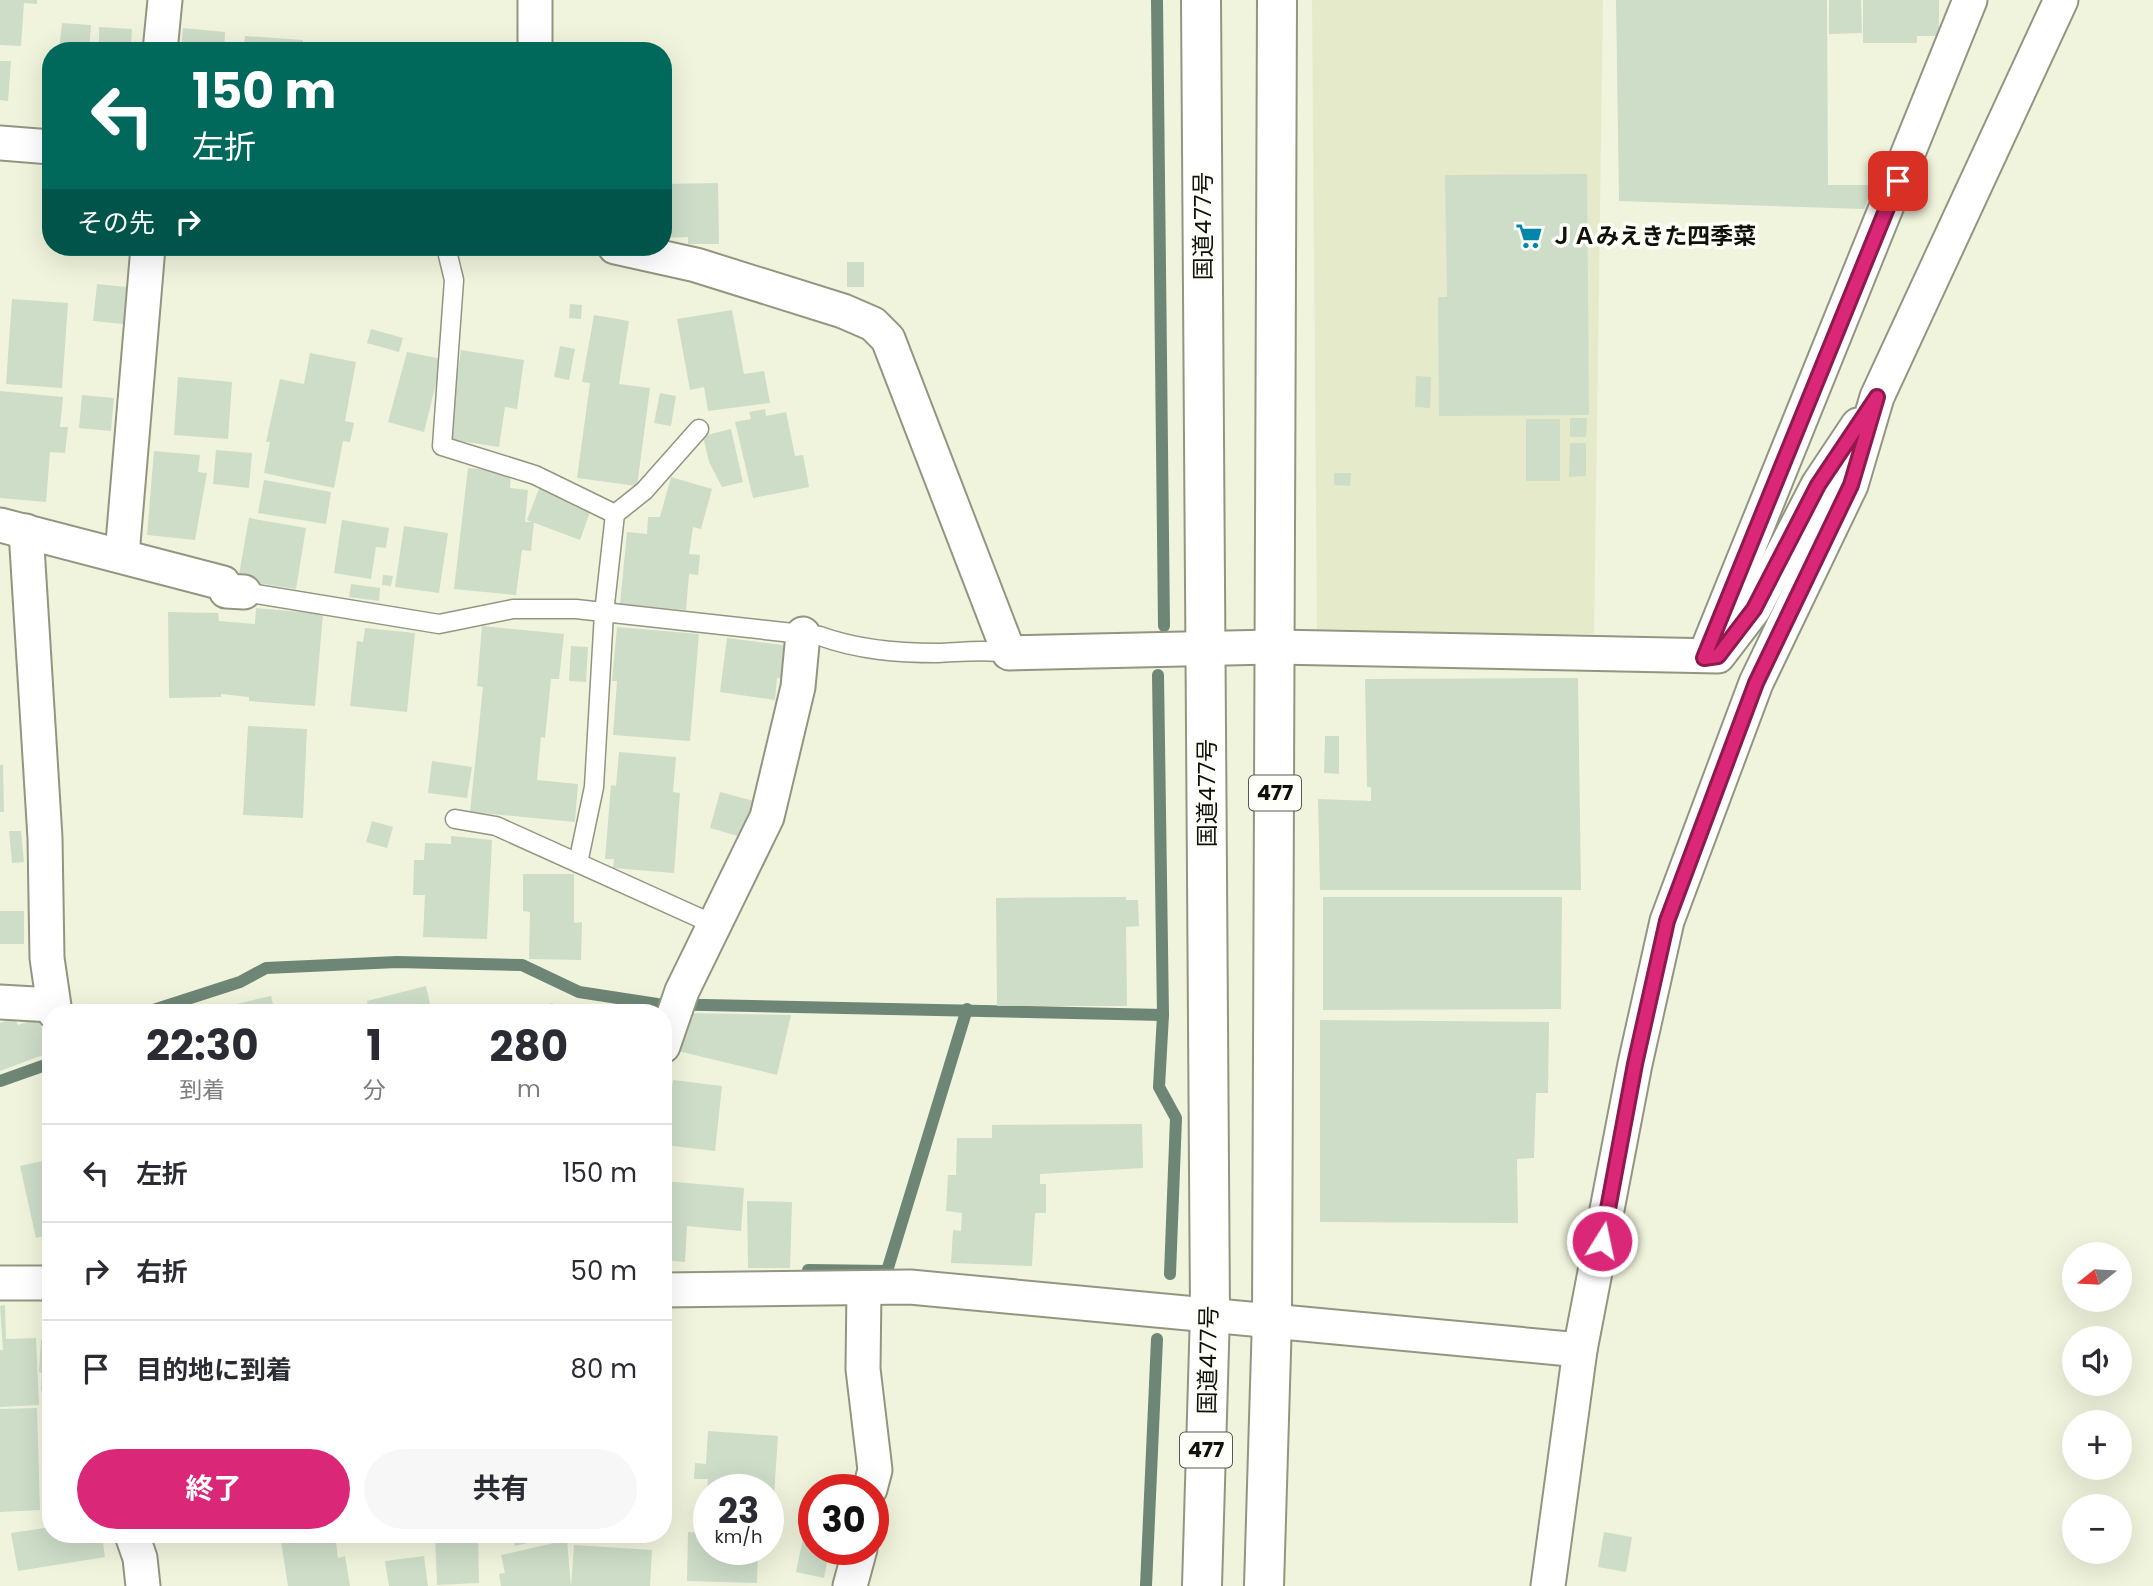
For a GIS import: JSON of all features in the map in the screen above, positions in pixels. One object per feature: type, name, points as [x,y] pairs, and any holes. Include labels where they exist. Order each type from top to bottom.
[{"type":"highway","name":"国道477号","points":[[1201,0],[1210,1313],[1202,1586]]},
{"type":"highway","name":"477","points":[[1264,1586],[1272,1319],[1277,0]]},
{"type":"street","points":[[161,42],[165,0]]},
{"type":"street","points":[[535,0],[535,42]]},
{"type":"street","points":[[1704,658],[1970,0]]},
{"type":"street","points":[[1548,1586],[1580,1350],[1635,1064],[1667,921],[1756,683],[1851,485],[1877,397],[2061,0]]},
{"type":"street","points":[[0,143],[42,146]]},
{"type":"street","points":[[122,555],[147,256]]},
{"type":"street","points":[[656,256],[696,265],[843,311],[873,324],[888,340],[1009,653],[1276,647],[1704,658],[1718,656],[1754,609],[1818,485],[1877,397]]},
{"type":"street","points":[[53,1004],[47,958],[45,838],[13,528],[223,583],[226,591],[244,592]]},
{"type":"street","points":[[672,1020],[713,924],[767,817],[798,687],[803,634]]},
{"type":"street","points":[[0,1002],[42,1007]]},
{"type":"street","points":[[0,1283],[42,1283]]},
{"type":"street","points":[[672,1290],[910,1287],[1210,1313],[1580,1350]]},
{"type":"street","points":[[864,1288],[863,1369],[874,1474]]},
{"type":"street","points":[[135,1543],[140,1558],[143,1586]]},
{"type":"street","points":[[850,1586],[856,1565]]},
{"type":"lane","points":[[448,256],[454,280],[442,446],[535,475],[615,514]]},
{"type":"lane","points":[[578,863],[594,787],[604,613],[615,514],[643,491],[699,429]]},
{"type":"lane","points":[[244,592],[439,624],[513,608],[576,609],[820,636],[846,645],[887,651],[991,650],[1009,653]]},
{"type":"lane","points":[[455,819],[496,826],[713,924]]},
{"type":"shaded area","points":[[1312,0],[1603,0],[1594,634],[1317,633]]},
{"type":"building","points":[[0,0],[37,0],[37,4],[24,3],[21,46],[0,45]]},
{"type":"building","points":[[1616,0],[1827,0],[1828,185],[1874,185],[1864,209],[1619,201]]},
{"type":"building","points":[[1829,0],[1861,0],[1862,33],[1829,34]]},
{"type":"building","points":[[1863,0],[1939,0],[1939,36],[1917,36],[1917,43],[1863,43]]},
{"type":"building","points":[[62,23],[91,25],[90,42],[60,42]]},
{"type":"building","points":[[99,27],[132,29],[131,42],[99,42]]},
{"type":"building","points":[[183,28],[225,32],[224,42],[182,42]]},
{"type":"building","points":[[245,36],[303,40],[303,42],[244,42]]},
{"type":"building","points":[[0,61],[11,61],[8,101],[0,100]]},
{"type":"building","points":[[1587,174],[1589,415],[1439,416],[1438,297],[1447,297],[1445,175]]},
{"type":"building","points":[[718,183],[719,244],[688,244],[688,237],[672,238],[672,184]]},
{"type":"building","points":[[847,262],[864,262],[864,287],[847,287]]},
{"type":"building","points":[[97,284],[127,287],[123,324],[93,321]]},
{"type":"building","points":[[12,299],[68,303],[62,388],[6,384]]},
{"type":"building","points":[[570,304],[582,305],[581,319],[569,318]]},
{"type":"building","points":[[732,310],[744,374],[764,371],[770,403],[708,411],[704,387],[690,390],[677,319]]},
{"type":"building","points":[[594,315],[629,321],[619,384],[650,388],[637,486],[577,478],[590,383],[582,382]]},
{"type":"building","points":[[371,329],[403,338],[399,352],[367,343]]},
{"type":"building","points":[[560,346],[575,349],[569,380],[554,377]]},
{"type":"building","points":[[461,350],[524,360],[517,409],[505,407],[499,447],[447,439]]},
{"type":"building","points":[[407,352],[442,359],[424,432],[388,422]]},
{"type":"building","points":[[310,353],[356,362],[345,421],[354,423],[350,442],[343,441],[334,488],[264,473],[270,442],[266,442],[280,379],[304,384]]},
{"type":"building","points":[[1416,376],[1431,377],[1430,408],[1415,407]]},
{"type":"building","points":[[178,377],[232,382],[228,439],[174,435]]},
{"type":"building","points":[[0,391],[63,397],[60,427],[68,427],[65,453],[50,452],[46,502],[0,498]]},
{"type":"building","points":[[660,393],[676,396],[671,426],[654,423]]},
{"type":"building","points":[[82,395],[114,398],[111,431],[79,428]]},
{"type":"building","points":[[765,409],[766,416],[786,412],[795,456],[803,455],[809,487],[753,498],[735,422],[751,419],[749,412]]},
{"type":"building","points":[[1570,418],[1587,418],[1586,437],[1570,437]]},
{"type":"building","points":[[1526,419],[1560,419],[1560,481],[1526,481]]},
{"type":"building","points":[[731,429],[743,482],[722,487],[709,462],[703,436]]},
{"type":"building","points":[[1570,443],[1586,443],[1586,476],[1569,477]]},
{"type":"building","points":[[216,450],[252,453],[249,488],[213,484]]},
{"type":"building","points":[[154,451],[200,455],[198,472],[207,473],[195,540],[147,535]]},
{"type":"building","points":[[468,468],[511,472],[510,488],[528,490],[525,522],[534,522],[531,551],[522,550],[516,595],[454,589]]},
{"type":"building","points":[[1334,473],[1351,473],[1350,486],[1334,485]]},
{"type":"building","points":[[671,477],[712,489],[701,529],[693,527],[689,554],[700,555],[698,575],[689,574],[686,610],[620,604],[627,532],[647,534],[648,517],[660,517]]},
{"type":"building","points":[[264,480],[331,492],[326,524],[258,513]]},
{"type":"building","points":[[540,486],[579,501],[576,507],[590,512],[580,540],[527,520]]},
{"type":"building","points":[[249,518],[306,528],[296,589],[238,580]]},
{"type":"building","points":[[342,520],[389,528],[386,548],[376,547],[371,579],[334,573]]},
{"type":"building","points":[[404,526],[448,533],[439,593],[395,587]]},
{"type":"building","points":[[383,575],[393,576],[391,586],[382,585]]},
{"type":"building","points":[[351,584],[380,588],[379,601],[349,597]]},
{"type":"building","points":[[256,608],[323,614],[315,706],[249,701],[249,697],[221,694],[221,697],[169,698],[168,612],[218,613],[219,621],[255,624]]},
{"type":"building","points":[[482,626],[564,634],[559,679],[551,679],[545,738],[541,737],[537,780],[578,784],[575,822],[470,812],[483,687],[477,686]]},
{"type":"building","points":[[617,627],[699,634],[690,741],[613,735],[617,681],[612,681]]},
{"type":"building","points":[[365,628],[415,633],[407,712],[350,706],[357,641],[363,642]]},
{"type":"building","points":[[727,638],[790,646],[785,679],[777,678],[775,700],[720,692]]},
{"type":"building","points":[[571,646],[588,647],[586,682],[569,681]]},
{"type":"building","points":[[1578,678],[1581,890],[1320,890],[1318,799],[1371,801],[1371,787],[1367,787],[1365,679]]},
{"type":"building","points":[[248,726],[307,729],[303,818],[243,815]]},
{"type":"building","points":[[1325,736],[1339,736],[1339,774],[1324,773]]},
{"type":"building","points":[[619,752],[676,757],[673,792],[680,793],[674,873],[613,868],[614,859],[605,859],[611,785],[616,786]]},
{"type":"building","points":[[432,761],[472,767],[467,798],[428,793]]},
{"type":"building","points":[[0,765],[3,765],[4,812],[0,812]]},
{"type":"building","points":[[720,792],[754,801],[745,838],[710,828]]},
{"type":"building","points":[[372,821],[393,827],[387,848],[366,842]]},
{"type":"building","points":[[9,831],[21,831],[24,862],[12,863]]},
{"type":"building","points":[[451,836],[492,840],[487,939],[423,937],[425,895],[413,895],[414,860],[424,860],[425,843],[451,844]]},
{"type":"building","points":[[523,874],[574,874],[574,923],[582,922],[581,960],[529,959],[530,912],[523,911]]},
{"type":"building","points":[[1126,897],[1126,900],[1138,900],[1139,926],[1126,927],[1127,1006],[997,1006],[996,898]]},
{"type":"building","points":[[1323,897],[1562,897],[1561,1009],[1323,1010]]},
{"type":"building","points":[[0,911],[24,911],[24,944],[0,944]]},
{"type":"building","points":[[426,986],[430,1004],[368,1004],[367,1001]]},
{"type":"building","points":[[271,996],[273,1004],[236,1004]]},
{"type":"building","points":[[688,1013],[791,1015],[777,1075],[678,1051]]},
{"type":"building","points":[[14,1018],[18,1025],[38,1018],[42,1028],[42,1055],[0,1071],[0,1023]]},
{"type":"building","points":[[1320,1020],[1549,1022],[1548,1093],[1536,1093],[1534,1158],[1517,1159],[1518,1223],[1320,1222]]},
{"type":"building","points":[[673,1080],[722,1086],[715,1151],[672,1146]]},
{"type":"building","points":[[1142,1124],[1143,1168],[1040,1174],[1040,1184],[1046,1184],[1046,1213],[1035,1213],[1032,1266],[951,1263],[953,1230],[961,1231],[962,1213],[946,1211],[948,1175],[956,1175],[957,1138],[992,1138],[992,1125]]},
{"type":"building","points":[[42,1161],[42,1236],[36,1238],[20,1166]]},
{"type":"building","points":[[672,1182],[744,1188],[741,1231],[687,1226],[685,1262],[672,1261]]},
{"type":"building","points":[[747,1201],[792,1202],[790,1268],[748,1268]]},
{"type":"building","points":[[5,1305],[6,1339],[36,1338],[39,1405],[0,1407],[0,1350],[3,1350],[0,1306]]},
{"type":"building","points":[[41,1340],[42,1373],[39,1372]]},
{"type":"building","points":[[37,1408],[40,1510],[0,1512],[0,1409]]},
{"type":"building","points":[[708,1431],[778,1436],[775,1474],[694,1474],[695,1463],[706,1464]]},
{"type":"building","points":[[42,1528],[42,1543],[103,1543],[105,1557],[18,1571],[11,1533]]},
{"type":"building","points":[[688,1532],[693,1532],[693,1565],[758,1565],[757,1583],[687,1581]]},
{"type":"building","points":[[1604,1532],[1632,1537],[1626,1572],[1598,1567]]},
{"type":"building","points":[[281,1543],[336,1543],[338,1558],[345,1556],[350,1586],[288,1586]]},
{"type":"building","points":[[435,1543],[478,1543],[479,1583],[437,1585]]},
{"type":"building","points":[[554,1543],[567,1543],[571,1586],[501,1586],[499,1574],[505,1573],[501,1555]]},
{"type":"building","points":[[574,1545],[652,1550],[650,1586],[571,1586]]},
{"type":"building","points":[[424,1556],[428,1586],[389,1586],[385,1561]]},
{"type":"building","points":[[798,1562],[798,1565],[827,1565],[824,1578],[796,1572]]},
{"type":"waterway","points":[[1157,0],[1164,626]]},
{"type":"waterway","points":[[1158,675],[1163,1015],[1159,1087],[1176,1118],[1170,1274]]},
{"type":"waterway","points":[[172,1004],[240,982],[266,968],[397,962],[522,965],[579,992],[657,1004]]},
{"type":"waterway","points":[[672,1004],[1163,1015]]},
{"type":"waterway","points":[[808,1270],[887,1271],[967,1009]]},
{"type":"waterway","points":[[0,1081],[42,1066]]},
{"type":"waterway","points":[[1146,1586],[1157,1339]]},
{"type":"place","name":"ＪＡみえきた四季菜","points":[[1529,236]]},
{"type":"route","points":[[1602,1241],[1635,1064],[1667,921],[1691,850],[1756,683],[1851,485],[1877,397],[1818,485],[1754,609],[1718,656],[1704,658],[1898,181]]}]
